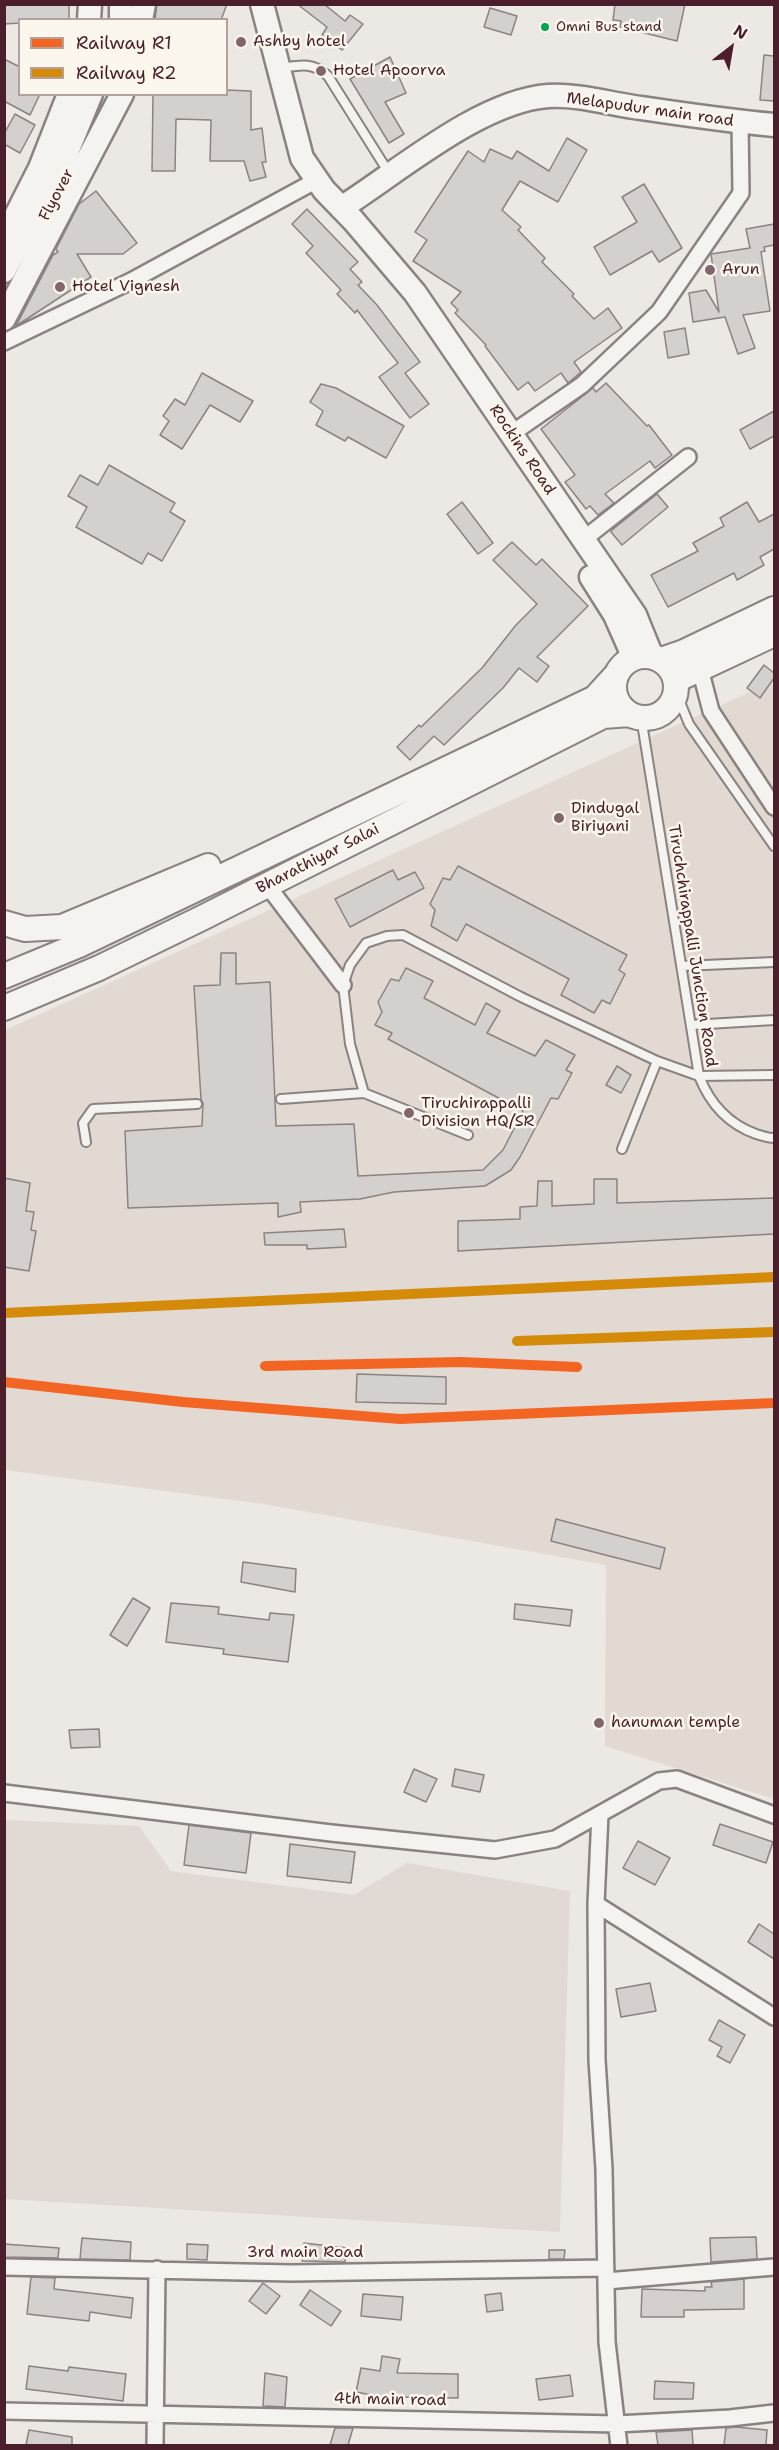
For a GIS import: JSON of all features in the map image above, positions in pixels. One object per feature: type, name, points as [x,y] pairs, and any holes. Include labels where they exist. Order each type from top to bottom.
[{"type":"main road","name":"Rockins Road","points":[[262,4],[302,158],[317,180],[415,293],[635,615],[649,658]]},
{"type":"main road","points":[[4,239],[40,168],[68,96]]},
{"type":"main road","name":"Flyover","points":[[4,271],[62,164],[90,96]]},
{"type":"main road","name":"Flyover","points":[[4,292],[72,167],[104,96]]},
{"type":"main road","points":[[4,319],[121,96]]},
{"type":"main road","name":"Melapudur main road","points":[[341,208],[478,119],[512,105],[548,96],[774,125]]},
{"type":"main road","name":"Rockins Road","points":[[379,252],[399,296],[556,520],[615,615],[649,658]]},
{"type":"main road","points":[[649,658],[673,672],[676,685],[674,699],[660,714],[635,715],[623,708],[615,692],[616,675],[627,662],[649,658],[684,652],[774,609]]},
{"type":"main road","points":[[676,685],[700,669],[774,634]]},
{"type":"main road","name":"Bharathiyar Salai","points":[[4,976],[79,945],[595,698],[616,675]]},
{"type":"main road","name":"Bharathiyar Salai","points":[[4,1008],[99,968],[603,716],[635,715]]},
{"type":"main road","points":[[4,923],[25,929],[62,927],[209,865],[242,867]]},
{"type":"street","points":[[511,434],[582,385],[659,312],[741,193],[740,122]]},
{"type":"street","points":[[4,342],[131,281],[317,180]]},
{"type":"street","points":[[584,539],[688,457]]},
{"type":"street","points":[[700,669],[711,711],[774,807]]},
{"type":"street","points":[[267,885],[343,985]]},
{"type":"street","points":[[4,1793],[331,1833],[495,1850],[555,1839],[659,1781],[677,1779],[774,1815]]},
{"type":"street","points":[[600,1814],[596,1904],[597,2060],[604,2169],[607,2342],[619,2445]]},
{"type":"street","points":[[596,1904],[774,2017]]},
{"type":"street","name":"3rd main Road","points":[[4,2267],[292,2273],[606,2275],[774,2267]]},
{"type":"street","points":[[155,2445],[157,2269]]},
{"type":"street","name":"4th main road","points":[[4,2411],[617,2424],[730,2418],[774,2413]]},
{"type":"lane","points":[[280,69],[309,64],[319,68],[328,76],[390,175]]},
{"type":"lane","points":[[676,685],[689,724],[774,846]]},
{"type":"lane","name":"Tiruchchirappalli Junction Road","points":[[635,715],[682,966],[699,1076],[706,1094],[719,1110],[740,1128],[774,1138]]},
{"type":"lane","points":[[364,1094],[350,1044],[343,985],[350,965],[366,943],[387,936],[403,935],[521,998],[657,1061],[699,1076],[774,1075]]},
{"type":"lane","points":[[682,966],[774,962]]},
{"type":"lane","points":[[691,1025],[774,1020]]},
{"type":"lane","points":[[622,1149],[657,1061]]},
{"type":"lane","points":[[281,1099],[364,1094],[468,1135]]},
{"type":"lane","points":[[86,1142],[83,1123],[93,1109],[197,1104]]},
{"type":"shaded area","points":[[774,681],[774,1799],[605,1746],[606,1565],[263,1504],[5,1470],[5,1030]]},
{"type":"shaded area","points":[[4,1820],[139,1826],[171,1871],[354,1895],[407,1863],[570,1891],[560,2232],[5,2199]]},
{"type":"building","points":[[4,4],[69,4],[69,18],[18,18],[18,23],[4,24]]},
{"type":"building","points":[[157,4],[227,4],[222,18],[155,18]]},
{"type":"building","points":[[297,4],[324,4],[345,21],[350,15],[363,24],[342,50],[322,35],[327,27]]},
{"type":"building","points":[[615,4],[685,4],[677,41],[620,27],[621,21],[613,20]]},
{"type":"building","points":[[490,8],[517,16],[511,35],[484,27]]},
{"type":"building","points":[[764,55],[774,56],[774,101],[760,100]]},
{"type":"building","points":[[390,57],[406,93],[385,102],[404,134],[389,143],[350,79]]},
{"type":"building","points":[[4,59],[18,66],[18,96],[39,96],[30,115],[4,101]]},
{"type":"building","points":[[228,90],[251,91],[251,130],[262,128],[266,162],[262,162],[266,177],[250,181],[244,161],[210,161],[211,120],[176,119],[175,171],[152,171],[153,96],[228,96]]},
{"type":"building","points":[[15,114],[35,125],[20,153],[4,144],[4,134]]},
{"type":"building","points":[[567,138],[587,150],[558,202],[520,181],[502,210],[521,227],[518,230],[545,258],[542,262],[574,294],[572,296],[594,319],[608,308],[622,328],[574,362],[581,372],[568,383],[561,373],[535,391],[528,382],[518,390],[486,345],[455,313],[458,310],[451,303],[461,292],[413,261],[427,240],[415,232],[468,151],[484,162],[490,149],[512,159],[517,151],[549,171]]},
{"type":"building","points":[[644,184],[682,248],[659,262],[652,251],[610,275],[594,247],[637,222],[622,197]]},
{"type":"building","points":[[96,191],[137,243],[123,254],[77,254],[91,277],[16,326],[53,255],[58,252],[56,249],[79,204]]},
{"type":"building","points":[[307,209],[358,262],[350,269],[362,282],[358,285],[377,305],[420,362],[405,373],[429,404],[410,418],[379,377],[398,363],[357,310],[355,313],[337,294],[341,290],[306,253],[313,246],[292,224]]},
{"type":"building","points":[[774,224],[774,245],[764,247],[765,251],[761,252],[770,311],[743,315],[755,348],[738,354],[725,317],[693,322],[689,293],[706,290],[719,312],[711,254],[750,248],[746,229]]},
{"type":"building","points":[[685,328],[689,354],[668,358],[664,332]]},
{"type":"building","points":[[202,373],[253,401],[240,422],[210,405],[182,449],[160,435],[169,421],[163,416],[175,399],[185,405]]},
{"type":"building","points":[[606,383],[647,426],[649,425],[672,455],[655,468],[650,461],[605,494],[614,503],[598,515],[590,506],[586,509],[565,482],[575,475],[541,429],[593,388],[596,392]]},
{"type":"building","points":[[321,384],[336,388],[404,426],[386,458],[348,437],[345,441],[316,425],[323,411],[310,402]]},
{"type":"building","points":[[774,411],[774,436],[750,449],[740,430]]},
{"type":"building","points":[[109,465],[175,503],[170,512],[185,521],[162,561],[148,553],[142,564],[76,527],[87,507],[68,496],[80,475],[98,485]]},
{"type":"building","points":[[657,494],[668,507],[622,545],[611,532],[612,530]]},
{"type":"building","points":[[462,502],[493,543],[478,554],[447,514]]},
{"type":"building","points":[[747,502],[759,522],[774,514],[774,549],[760,557],[764,565],[737,580],[734,573],[668,607],[651,575],[698,551],[693,543],[724,526],[720,518]]},
{"type":"building","points":[[512,542],[536,565],[542,559],[588,606],[537,657],[549,666],[537,682],[519,668],[503,688],[444,745],[434,736],[410,760],[397,747],[482,668],[516,625],[537,604],[493,560]]},
{"type":"building","points":[[764,665],[774,673],[774,678],[760,698],[747,688]]},
{"type":"building","points":[[458,866],[627,955],[619,970],[625,974],[610,1004],[602,1000],[594,1013],[561,995],[569,979],[466,924],[457,941],[431,926],[435,910],[430,904],[443,878],[450,880]]},
{"type":"building","points":[[393,870],[398,880],[415,872],[424,888],[350,927],[335,899]]},
{"type":"building","points":[[221,953],[236,953],[236,984],[270,982],[276,1126],[354,1124],[358,1176],[483,1170],[503,1150],[523,1111],[388,1039],[392,1033],[375,1025],[382,1012],[378,1002],[391,979],[399,981],[406,968],[433,981],[424,998],[475,1025],[486,1003],[500,1011],[487,1033],[535,1056],[546,1040],[575,1055],[566,1070],[572,1073],[558,1099],[551,1098],[511,1170],[485,1186],[394,1192],[360,1199],[300,1202],[301,1212],[278,1217],[278,1203],[128,1208],[125,1131],[202,1126],[203,1103],[194,986],[220,985]]},
{"type":"building","points":[[617,1066],[631,1075],[621,1093],[606,1085]]},
{"type":"building","points":[[4,1178],[30,1183],[26,1211],[34,1212],[31,1230],[36,1231],[29,1271],[4,1267]]},
{"type":"building","points":[[594,1179],[617,1179],[617,1203],[774,1198],[774,1234],[458,1251],[458,1221],[520,1219],[520,1207],[537,1206],[538,1181],[552,1181],[552,1206],[594,1204]]},
{"type":"building","points":[[344,1229],[346,1247],[307,1249],[307,1245],[265,1245],[264,1233]]},
{"type":"building","points":[[357,1374],[446,1377],[446,1404],[356,1402]]},
{"type":"building","points":[[556,1519],[665,1548],[660,1569],[551,1541]]},
{"type":"building","points":[[243,1562],[296,1569],[295,1592],[241,1582]]},
{"type":"building","points":[[133,1598],[150,1608],[127,1646],[110,1635]]},
{"type":"building","points":[[171,1603],[219,1607],[218,1614],[269,1620],[270,1613],[294,1615],[288,1662],[223,1654],[224,1649],[166,1642]]},
{"type":"building","points":[[515,1604],[572,1610],[570,1626],[514,1619]]},
{"type":"building","points":[[99,1729],[100,1747],[71,1748],[69,1730]]},
{"type":"building","points":[[414,1769],[437,1779],[426,1802],[404,1792]]},
{"type":"building","points":[[455,1769],[484,1775],[480,1792],[452,1786]]},
{"type":"building","points":[[720,1824],[773,1842],[766,1863],[713,1845]]},
{"type":"building","points":[[189,1825],[251,1833],[246,1873],[184,1865]]},
{"type":"building","points":[[638,1841],[670,1858],[655,1885],[623,1868]]},
{"type":"building","points":[[290,1844],[355,1852],[351,1883],[287,1876]]},
{"type":"building","points":[[759,1924],[774,1934],[774,1959],[748,1942]]},
{"type":"building","points":[[650,1983],[656,2011],[621,2017],[616,1989]]},
{"type":"building","points":[[719,2020],[745,2035],[730,2063],[717,2056],[722,2047],[709,2040]]},
{"type":"building","points":[[756,2237],[757,2259],[711,2262],[710,2238]]},
{"type":"building","points":[[82,2238],[131,2242],[130,2260],[80,2259]]},
{"type":"building","points":[[304,2243],[347,2248],[345,2262],[302,2261]]},
{"type":"building","points":[[4,2244],[59,2248],[58,2258],[4,2257]]},
{"type":"building","points":[[187,2244],[208,2245],[207,2260],[187,2259]]},
{"type":"building","points":[[549,2250],[565,2250],[564,2259],[549,2259]]},
{"type":"building","points":[[31,2277],[55,2278],[54,2289],[133,2298],[131,2318],[90,2312],[89,2321],[27,2314]]},
{"type":"building","points":[[744,2279],[744,2309],[684,2310],[684,2317],[641,2317],[642,2289],[705,2291],[705,2287],[712,2287],[711,2282]]},
{"type":"building","points":[[263,2283],[280,2296],[266,2314],[249,2301]]},
{"type":"building","points":[[310,2290],[341,2311],[331,2326],[300,2305]]},
{"type":"building","points":[[501,2293],[503,2310],[487,2312],[485,2295]]},
{"type":"building","points":[[363,2294],[403,2297],[401,2320],[361,2316]]},
{"type":"building","points":[[382,2356],[400,2359],[397,2373],[458,2374],[458,2398],[397,2397],[396,2400],[356,2392],[361,2368],[380,2371]]},
{"type":"building","points":[[29,2366],[68,2371],[69,2367],[126,2374],[123,2401],[26,2389]]},
{"type":"building","points":[[265,2373],[287,2377],[285,2407],[263,2406]]},
{"type":"building","points":[[570,2375],[573,2396],[539,2400],[536,2379]]},
{"type":"building","points":[[655,2381],[694,2383],[693,2399],[654,2399]]},
{"type":"building","points":[[335,2428],[353,2428],[348,2445],[330,2445]]},
{"type":"building","points":[[726,2428],[767,2430],[766,2445],[724,2445]]},
{"type":"building","points":[[29,2430],[72,2437],[72,2445],[26,2445]]},
{"type":"building","points":[[692,2430],[693,2445],[658,2445],[656,2432]]},
{"type":"rail line","name":"R2","points":[[4,1313],[774,1277]]},
{"type":"rail line","name":"R2","points":[[517,1341],[774,1332]]},
{"type":"rail line","name":"R1","points":[[265,1366],[461,1362],[577,1367]]},
{"type":"rail line","name":"R1","points":[[4,1382],[183,1402],[400,1419],[774,1403]]},
{"type":"place","name":"Omni Bus stand","points":[[545,27]]},
{"type":"place","name":"Ashby hotel","points":[[241,42]]},
{"type":"place","name":"Hotel Apoorva","points":[[321,71]]},
{"type":"place","name":"Arun","points":[[710,270]]},
{"type":"place","name":"Hotel Vignesh","points":[[60,287]]},
{"type":"place","name":"Dindugal Biriyani","points":[[559,818]]},
{"type":"place","name":"Tiruchirappalli Division HQ/SR","points":[[409,1113]]},
{"type":"place","name":"hanuman temple","points":[[599,1723]]}]
